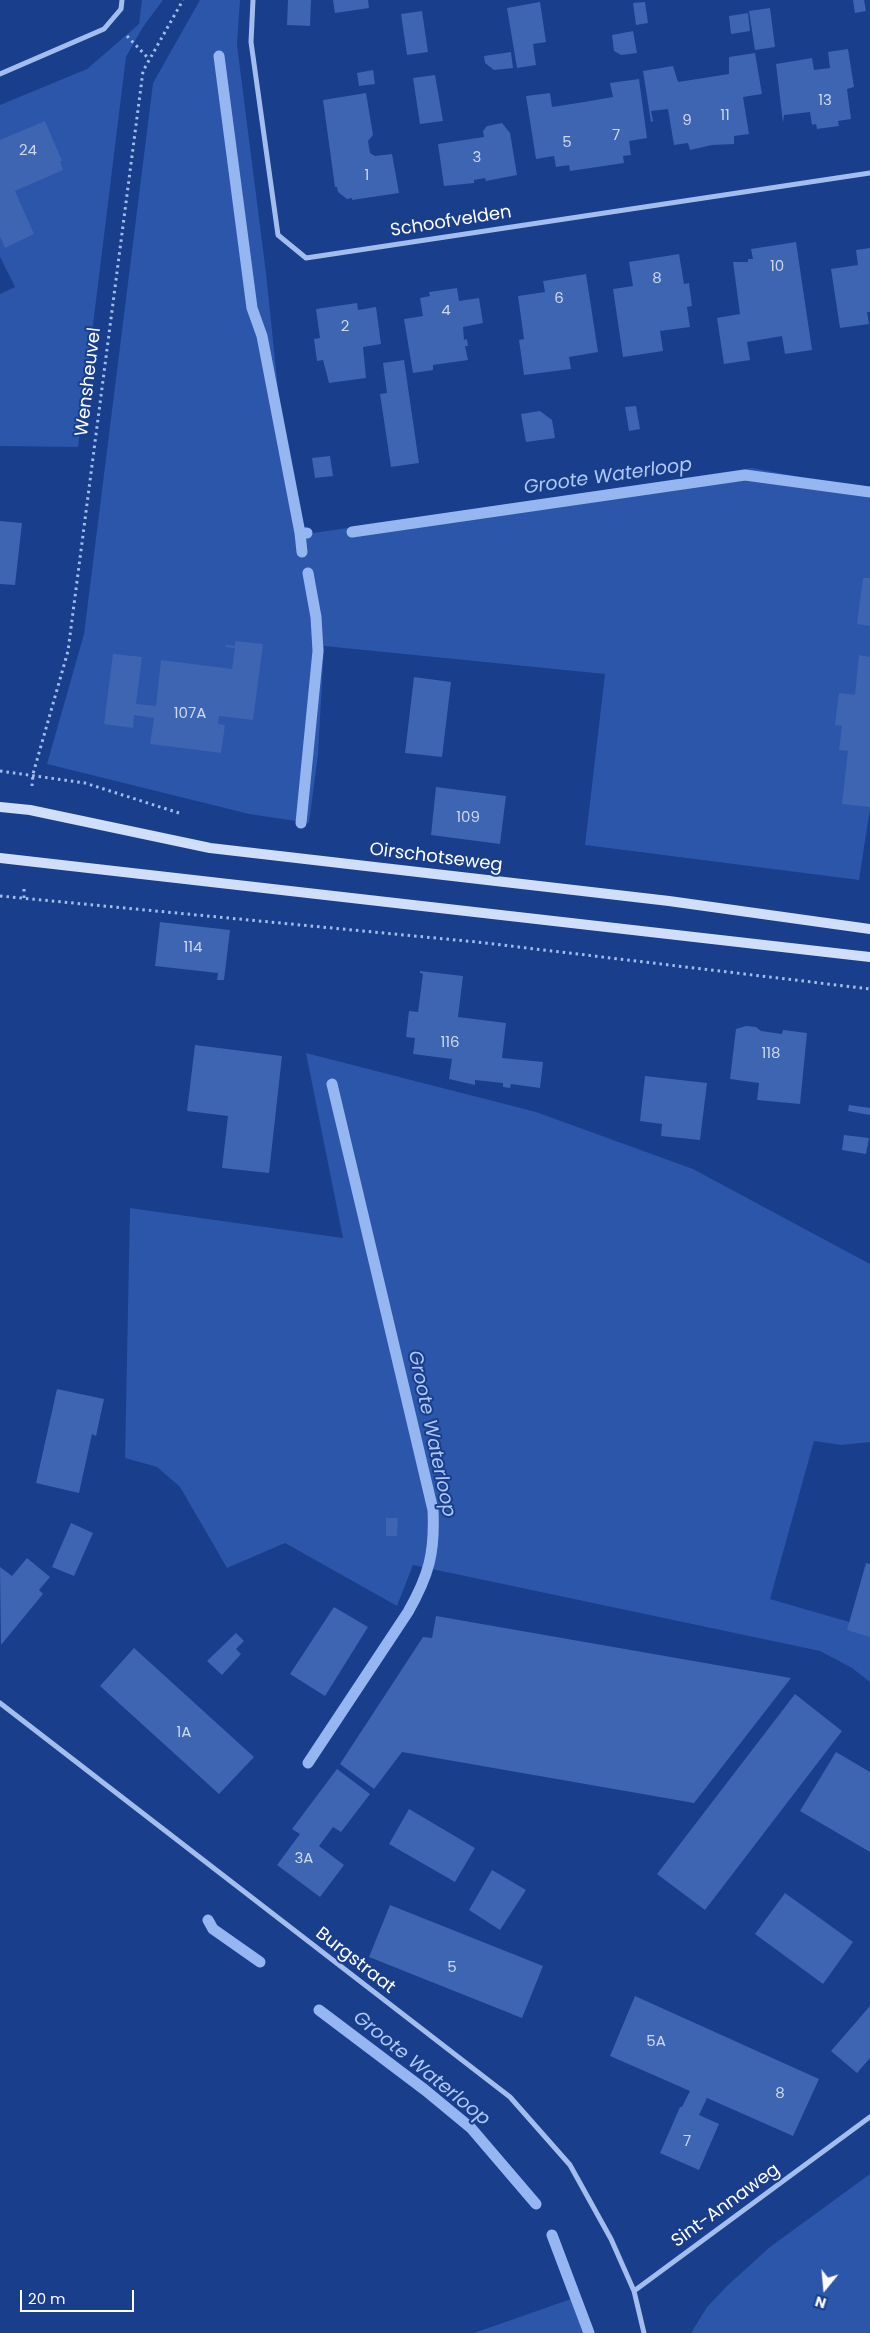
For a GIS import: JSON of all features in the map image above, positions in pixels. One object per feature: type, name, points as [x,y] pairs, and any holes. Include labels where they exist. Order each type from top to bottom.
[{"type":"main road","name":"Oirschotseweg","points":[[0,807],[30,810],[210,848],[668,901],[870,929]]},
{"type":"main road","points":[[0,858],[870,957]]},
{"type":"street","points":[[0,74],[104,29],[121,9],[122,0]]},
{"type":"street","name":"Schoofvelden","points":[[253,0],[251,42],[278,235],[306,258],[870,173]]},
{"type":"street","name":"Burgstraat","points":[[0,1703],[510,2097],[570,2164],[611,2239],[634,2291]]},
{"type":"street","name":"Sint-Annaweg","points":[[634,2291],[870,2117]]},
{"type":"street","points":[[634,2291],[644,2333]]},
{"type":"path","name":"Wensheuvel","points":[[33,774],[68,651],[143,71],[182,0]]},
{"type":"path","points":[[112,20],[149,59]]},
{"type":"path","points":[[0,896],[477,942],[870,990]]},
{"type":"shaded area","points":[[142,0],[163,0],[143,27],[126,57],[78,447],[0,446],[0,294],[15,287],[0,257],[0,105],[87,69],[139,24]]},
{"type":"shaded area","points":[[200,0],[240,0],[237,45],[266,273],[284,447],[300,535],[752,468],[870,490],[870,809],[859,880],[585,845],[605,674],[324,646],[318,755],[309,823],[249,814],[47,764],[84,634],[153,83]]},
{"type":"shaded area","points":[[306,1053],[536,1112],[693,1169],[870,1264],[870,1442],[841,1445],[814,1441],[770,1599],[870,1628],[870,1682],[852,1668],[820,1651],[413,1565],[397,1606],[285,1543],[227,1568],[180,1487],[157,1467],[125,1458],[130,1208],[343,1238]]},
{"type":"shaded area","points":[[870,2174],[870,2333],[691,2333],[707,2307],[770,2247]]},
{"type":"shaded area","points":[[574,2298],[585,2333],[474,2333]]},
{"type":"building","points":[[288,0],[311,0],[310,26],[287,25]]},
{"type":"building","points":[[333,0],[368,0],[369,8],[335,13]]},
{"type":"building","points":[[853,0],[864,0],[866,11],[855,13]]},
{"type":"building","points":[[540,2],[546,42],[533,44],[536,65],[517,68],[507,8]]},
{"type":"building","points":[[645,2],[648,23],[636,25],[633,3]]},
{"type":"building","points":[[770,8],[775,47],[755,50],[749,11]]},
{"type":"building","points":[[422,11],[428,52],[407,55],[401,14]]},
{"type":"building","points":[[748,13],[750,31],[731,34],[729,16]]},
{"type":"building","points":[[633,31],[637,53],[621,55],[614,51],[612,35]]},
{"type":"building","points":[[848,49],[854,87],[847,89],[851,119],[838,121],[839,126],[817,129],[816,124],[812,125],[810,112],[784,115],[783,123],[776,64],[812,58],[814,70],[830,68],[828,52]]},
{"type":"building","points":[[511,52],[513,68],[494,70],[485,63],[484,56]]},
{"type":"building","points":[[755,53],[762,94],[743,97],[749,134],[734,136],[734,144],[712,145],[690,150],[688,143],[674,145],[668,109],[651,111],[653,121],[651,122],[643,71],[673,66],[678,82],[729,74],[729,57]]},
{"type":"building","points":[[373,70],[375,84],[359,86],[357,73]]},
{"type":"building","points":[[435,75],[443,121],[420,124],[413,78]]},
{"type":"building","points":[[639,79],[647,138],[629,141],[631,155],[623,156],[624,163],[570,171],[569,165],[556,167],[554,156],[536,159],[526,96],[550,93],[552,107],[613,97],[610,83]]},
{"type":"building","points":[[366,93],[373,135],[368,141],[370,153],[375,156],[392,154],[399,193],[352,200],[352,198],[347,199],[335,187],[323,100]]},
{"type":"building","points":[[45,121],[62,161],[60,161],[63,170],[15,191],[34,234],[5,248],[0,236],[0,140]]},
{"type":"building","points":[[502,123],[510,133],[517,175],[486,181],[485,178],[474,180],[474,183],[444,186],[438,144],[484,137],[483,131],[487,126]]},
{"type":"building","points":[[796,242],[812,350],[785,354],[782,336],[747,342],[750,360],[724,364],[717,318],[740,314],[733,262],[748,262],[748,259],[753,259],[751,249]]},
{"type":"building","points":[[870,248],[870,312],[867,312],[869,324],[840,328],[831,269],[858,265],[856,250]]},
{"type":"building","points":[[679,254],[684,284],[689,283],[692,306],[687,307],[690,327],[660,331],[663,351],[623,357],[613,289],[633,286],[629,262]]},
{"type":"building","points":[[586,274],[598,352],[569,357],[571,369],[524,375],[519,340],[524,339],[518,296],[545,292],[543,281]]},
{"type":"building","points":[[457,288],[459,301],[479,298],[483,323],[463,327],[464,340],[467,339],[468,346],[465,346],[468,360],[433,365],[433,370],[413,373],[404,319],[423,316],[420,298],[430,296],[429,292]]},
{"type":"building","points":[[357,303],[358,310],[376,307],[381,344],[363,347],[366,378],[329,383],[323,360],[317,361],[314,339],[320,338],[316,309]]},
{"type":"building","points":[[404,360],[419,463],[391,467],[380,394],[387,393],[383,363]]},
{"type":"building","points":[[636,406],[640,429],[629,431],[625,407]]},
{"type":"building","points":[[540,411],[552,420],[555,438],[526,442],[521,414]]},
{"type":"building","points":[[330,456],[333,476],[315,478],[312,458]]},
{"type":"building","points":[[0,521],[22,523],[15,585],[0,584]]},
{"type":"building","points":[[863,578],[870,578],[870,626],[857,624]]},
{"type":"building","points":[[235,641],[263,644],[253,720],[219,716],[218,724],[225,725],[221,753],[150,744],[154,718],[134,715],[133,728],[104,724],[113,654],[142,657],[136,704],[156,706],[161,660],[232,669],[235,648],[226,647],[225,645],[235,646]]},
{"type":"building","points":[[859,655],[870,657],[870,807],[842,804],[848,751],[839,750],[842,726],[835,725],[839,693],[855,695]]},
{"type":"building","points":[[414,677],[451,682],[442,757],[405,753]]},
{"type":"building","points":[[436,787],[506,796],[500,844],[431,835]]},
{"type":"building","points":[[160,922],[230,930],[224,980],[217,980],[218,973],[155,966]]},
{"type":"building","points":[[420,971],[463,976],[458,1017],[506,1023],[502,1058],[543,1062],[540,1088],[511,1084],[510,1088],[503,1087],[503,1083],[475,1080],[475,1085],[449,1079],[452,1059],[413,1054],[415,1038],[406,1037],[409,1011],[418,1012],[423,974]]},
{"type":"building","points":[[746,1026],[756,1027],[761,1031],[782,1034],[783,1030],[807,1033],[800,1104],[757,1100],[759,1083],[730,1079],[736,1029]]},
{"type":"building","points":[[195,1045],[282,1056],[269,1173],[222,1168],[228,1116],[187,1111]]},
{"type":"building","points":[[645,1076],[707,1083],[700,1140],[661,1136],[662,1124],[640,1121]]},
{"type":"building","points":[[849,1105],[870,1108],[870,1115],[848,1111]]},
{"type":"building","points":[[844,1135],[869,1138],[866,1154],[842,1150]]},
{"type":"building","points":[[57,1389],[104,1399],[96,1436],[92,1434],[79,1493],[36,1483]]},
{"type":"building","points":[[386,1518],[398,1518],[397,1536],[386,1536]]},
{"type":"building","points":[[71,1523],[93,1533],[74,1576],[52,1567]]},
{"type":"building","points":[[27,1558],[50,1577],[39,1590],[43,1594],[1,1645],[0,1567],[12,1576]]},
{"type":"building","points":[[866,1563],[870,1564],[870,1637],[847,1630]]},
{"type":"building","points":[[334,1607],[368,1627],[325,1696],[290,1674]]},
{"type":"building","points":[[436,1616],[791,1678],[694,1803],[402,1752],[374,1789],[340,1764],[423,1637],[432,1638]]},
{"type":"building","points":[[236,1633],[244,1641],[236,1649],[241,1654],[222,1675],[207,1661]]},
{"type":"building","points":[[134,1648],[254,1757],[219,1794],[100,1686]]},
{"type":"building","points":[[795,1694],[842,1731],[705,1910],[657,1874]]},
{"type":"building","points":[[836,1752],[870,1772],[870,1852],[800,1811]]},
{"type":"building","points":[[337,1769],[370,1794],[341,1832],[333,1827],[319,1846],[344,1865],[320,1897],[277,1865],[300,1834],[292,1829]]},
{"type":"building","points":[[409,1809],[475,1848],[455,1882],[389,1844]]},
{"type":"building","points":[[492,1870],[526,1890],[500,1930],[469,1910]]},
{"type":"building","points":[[785,1893],[853,1942],[823,1984],[755,1934]]},
{"type":"building","points":[[390,1905],[543,1966],[522,2018],[369,1957]]},
{"type":"building","points":[[635,1996],[819,2079],[793,2136],[707,2098],[699,2115],[719,2124],[699,2170],[660,2153],[680,2107],[682,2107],[690,2091],[610,2056]]},
{"type":"building","points":[[870,2006],[870,2058],[857,2073],[831,2051]]},
{"type":"waterway","points":[[219,56],[252,308],[262,336],[300,533]]},
{"type":"waterway","name":"Groote Waterloop","points":[[352,532],[745,475],[870,492]]},
{"type":"waterway","name":"Groote Waterloop","points":[[302,552],[300,533],[307,533]]},
{"type":"waterway","name":"Groote Waterloop","points":[[301,823],[318,651],[316,617],[308,573]]},
{"type":"waterway","name":"Groote Waterloop","points":[[308,1763],[408,1612],[426,1575],[433,1539],[433,1510],[332,1084]]},
{"type":"waterway","name":"Groote Waterloop","points":[[208,1920],[213,1929],[260,1962]]},
{"type":"waterway","name":"Groote Waterloop","points":[[319,2010],[425,2090],[471,2128],[536,2204]]},
{"type":"waterway","name":"Groote Waterloop","points":[[552,2235],[589,2333]]}]
